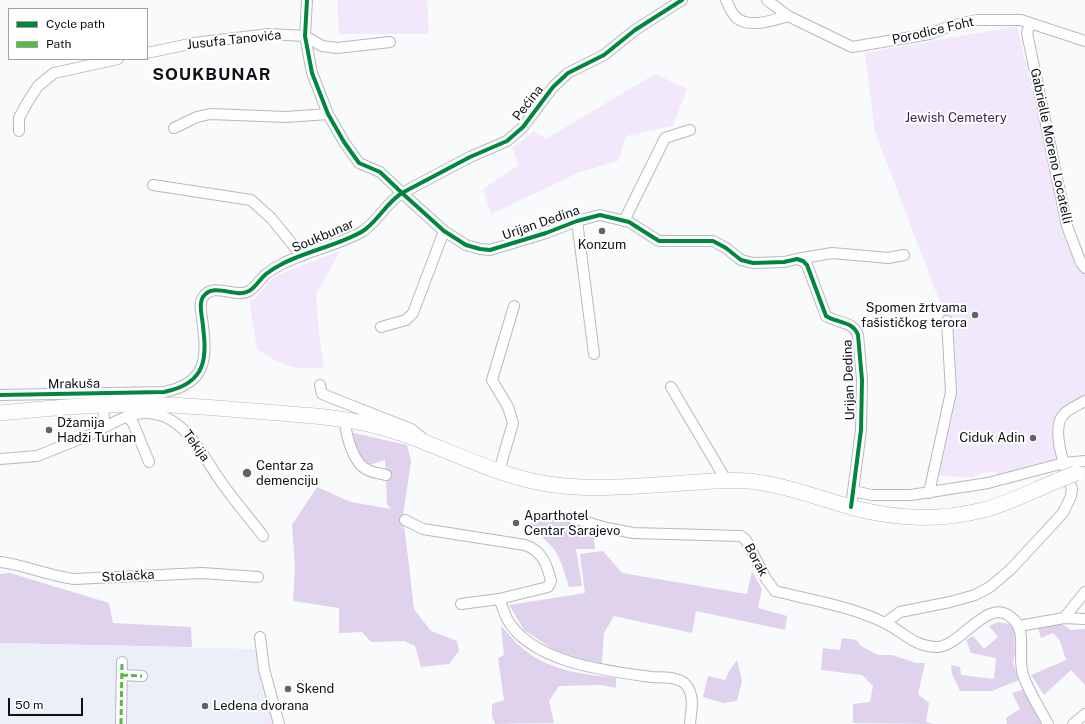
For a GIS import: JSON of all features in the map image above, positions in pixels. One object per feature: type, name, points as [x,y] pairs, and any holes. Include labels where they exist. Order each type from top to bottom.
[{"type":"main road","points":[[0,413],[103,405],[149,399],[287,413],[367,424],[429,444],[499,471],[541,483],[575,487],[650,486],[726,480],[752,481],[787,487],[851,507],[903,517],[952,516],[985,510],[1080,471]]},
{"type":"street","points":[[307,0],[305,36],[312,73],[328,114],[344,142],[359,163],[380,172],[402,193]]},
{"type":"street","name":"Pećina","points":[[402,193],[507,141],[522,127],[553,87],[568,73],[604,55],[634,30],[682,0]]},
{"type":"street","points":[[726,0],[735,16],[747,23],[762,22],[788,16]]},
{"type":"street","name":"Porodice Foht","points":[[767,0],[788,16],[852,47],[930,34],[950,26],[977,20],[1021,20],[1085,41]]},
{"type":"street","name":"Gabrielle Moreno Locatelli","points":[[1030,23],[1027,33],[1067,226],[1081,263],[1085,268]]},
{"type":"street","name":"Jusufa Tanovića","points":[[148,53],[194,43],[269,34],[305,36],[322,46],[337,48],[390,42]]},
{"type":"street","points":[[19,132],[19,118],[27,103],[38,86],[54,73],[113,60]]},
{"type":"street","points":[[174,128],[197,117],[210,114],[286,117],[328,114]]},
{"type":"street","points":[[624,221],[665,138],[690,130]]},
{"type":"street","name":"Soukbunar","points":[[153,185],[251,200],[271,218],[302,256]]},
{"type":"street","name":"Urijan Dedina","points":[[402,193],[444,231],[466,245],[490,250],[546,233],[600,214],[624,221],[659,240],[713,241],[726,248],[741,260],[753,263],[784,262],[797,259],[803,261],[807,265],[826,316],[849,324],[856,330],[858,335],[862,380],[861,430],[851,507]]},
{"type":"street","name":"Soukbunar","points":[[149,399],[164,392],[175,390],[199,374],[204,362],[205,350],[201,303],[207,294],[220,290],[243,293],[248,292],[271,271],[363,230],[391,200],[402,193]]},
{"type":"street","points":[[577,221],[594,354]]},
{"type":"street","points":[[381,327],[406,320],[413,313],[444,231]]},
{"type":"street","points":[[797,259],[832,253],[888,258],[904,255]]},
{"type":"street","points":[[499,471],[513,423],[508,407],[492,380],[514,306]]},
{"type":"street","points":[[929,493],[951,392],[947,321]]},
{"type":"street","points":[[320,385],[322,394],[411,429],[429,444]]},
{"type":"street","points":[[671,387],[726,480]]},
{"type":"street","name":"Mrakuša","points":[[0,395],[149,399]]},
{"type":"street","points":[[1048,724],[1023,675],[1021,660],[1021,632],[1019,626],[1012,617],[996,613],[978,619],[968,629],[947,645],[938,647],[911,640],[885,623],[900,612],[975,595],[990,587],[1011,569],[1063,513],[1072,489],[1064,463],[1058,435],[1060,420],[1064,414],[1085,401]]},
{"type":"street","points":[[0,459],[37,456],[82,439],[99,430],[104,420],[103,405]]},
{"type":"street","name":"Tekija","points":[[99,430],[127,416],[138,414],[154,414],[172,420],[182,426],[223,485],[263,536]]},
{"type":"street","points":[[127,416],[133,423],[149,462]]},
{"type":"street","points":[[345,421],[349,438],[360,465],[368,470],[386,474]]},
{"type":"street","points":[[853,491],[888,496],[929,493],[988,483],[1064,463],[1085,461]]},
{"type":"street","name":"Borak","points":[[572,518],[599,526],[633,533],[741,536],[746,540],[766,579],[774,591],[836,606],[885,623]]},
{"type":"street","points":[[405,520],[423,528],[534,548],[545,560],[551,581],[550,585],[541,590],[500,599],[461,604]]},
{"type":"street","name":"Stolačka","points":[[0,562],[21,566],[62,578],[74,579],[184,573],[258,577]]},
{"type":"street","points":[[1064,618],[1085,592]]},
{"type":"street","points":[[500,599],[508,619],[523,637],[546,652],[581,664],[633,674],[675,679],[686,684],[691,694],[690,724]]},
{"type":"street","points":[[1019,626],[1064,618],[1085,619]]},
{"type":"street","points":[[260,637],[264,669],[280,724]]},
{"type":"street","points":[[122,662],[122,724]]},
{"type":"street","points":[[122,675],[142,676]]},
{"type":"street","points":[[1073,724],[1085,714]]},
{"type":"shaded area","points":[[349,432],[407,445],[411,461],[403,515],[414,609],[431,631],[457,641],[459,651],[449,664],[421,667],[415,646],[404,641],[371,642],[362,632],[339,633],[339,608],[293,601],[295,568],[292,525],[317,487],[351,502],[391,509],[387,504],[385,460],[369,465],[356,457]]},
{"type":"shaded area","points":[[532,511],[548,513],[593,527],[595,549],[576,549],[582,586],[569,587],[557,553],[539,535],[530,531]]},
{"type":"shaded area","points":[[603,551],[622,573],[747,594],[752,571],[762,589],[758,608],[787,616],[785,630],[696,611],[692,633],[614,616],[604,633],[602,663],[578,658],[553,649],[524,630],[509,605],[585,593],[580,554]]},
{"type":"shaded area","points":[[10,573],[109,603],[113,623],[191,627],[192,647],[0,643],[0,574]]},
{"type":"shaded area","points":[[998,622],[1009,624],[1014,629],[1015,654],[1013,663],[1019,680],[992,691],[960,691],[952,674],[951,665],[960,667],[961,675],[994,679],[996,658],[971,653],[966,640],[973,636],[984,649],[998,637],[989,626]]},
{"type":"shaded area","points":[[1062,624],[1071,630],[1085,629],[1085,685],[1071,670],[1044,695],[1031,675],[1066,660],[1060,641],[1053,633],[1041,638],[1038,628]]},
{"type":"shaded area","points":[[501,626],[520,646],[542,661],[565,670],[578,673],[616,678],[616,688],[601,685],[559,686],[549,701],[554,723],[495,724],[492,716],[492,704],[504,700],[498,658],[504,655]]},
{"type":"shaded area","points":[[842,638],[856,640],[861,646],[878,655],[892,655],[916,663],[925,663],[918,694],[929,703],[926,722],[933,724],[853,723],[853,704],[870,702],[873,686],[862,675],[821,670],[823,648],[840,650]]},
{"type":"shaded area","points":[[0,643],[257,649],[276,724],[0,724]]},
{"type":"shaded area","points":[[737,660],[742,681],[737,701],[723,703],[703,697],[708,676],[725,680],[729,671]]},
{"type":"shaded area","points":[[1025,689],[1043,724],[1007,724],[1006,718],[1020,709],[1012,693]]},
{"type":"green space","points":[[337,0],[427,0],[429,34],[339,34]]},
{"type":"green space","name":"Jewish Cemetery","points":[[1017,26],[1051,172],[1085,270],[1085,398],[1060,412],[1058,456],[1056,462],[997,476],[995,472],[980,473],[973,478],[932,475],[927,469],[942,421],[946,372],[941,305],[875,132],[865,53]]},
{"type":"green space","points":[[655,74],[687,89],[673,126],[626,136],[618,161],[580,172],[491,214],[483,189],[519,165],[512,148],[534,131],[546,139]]},
{"type":"green space","points":[[340,251],[316,295],[320,343],[324,367],[296,368],[274,360],[257,349],[249,300],[255,299],[272,279],[280,274]]},
{"type":"green space","points":[[267,688],[276,724],[263,723],[264,692]]},
{"type":"marked path","points":[[121,724],[122,662]]},
{"type":"marked path","points":[[122,675],[142,676]]},
{"type":"cycle path","points":[[0,395],[164,392],[179,388],[190,382],[197,375],[202,366],[204,356],[204,332],[201,305],[203,297],[208,292],[213,290],[237,293],[249,291],[266,274],[291,259],[344,240],[363,231],[396,197],[402,193],[380,172],[359,163],[344,142],[328,114],[312,73],[305,36],[307,0]]},
{"type":"cycle path","points":[[682,0],[635,30],[604,55],[568,73],[553,87],[523,127],[507,141],[470,157],[402,193],[444,231],[466,245],[480,249],[490,250],[546,233],[577,221],[600,215],[629,222],[659,241],[713,241],[726,248],[741,260],[753,263],[784,262],[797,259],[803,261],[807,265],[826,316],[849,325],[856,330],[858,335],[862,380],[861,430],[851,507]]},
{"type":"place","name":"Konzum","points":[[602,231]]},
{"type":"place","name":"Spomen žrtvama fašističkog terora","points":[[975,315]]},
{"type":"place","name":"Džamija Hadži Turhan","points":[[49,430]]},
{"type":"place","name":"Ciduk Adin","points":[[1033,438]]},
{"type":"place","name":"Centar za demenciju","points":[[247,473]]},
{"type":"place","name":"Aparthotel Centar Sarajevo","points":[[516,523]]},
{"type":"place","name":"Skend","points":[[288,689]]},
{"type":"place","name":"Ledena dvorana","points":[[205,706]]},
{"type":"district","name":"SOUKBUNAR","points":[[212,75]]}]
